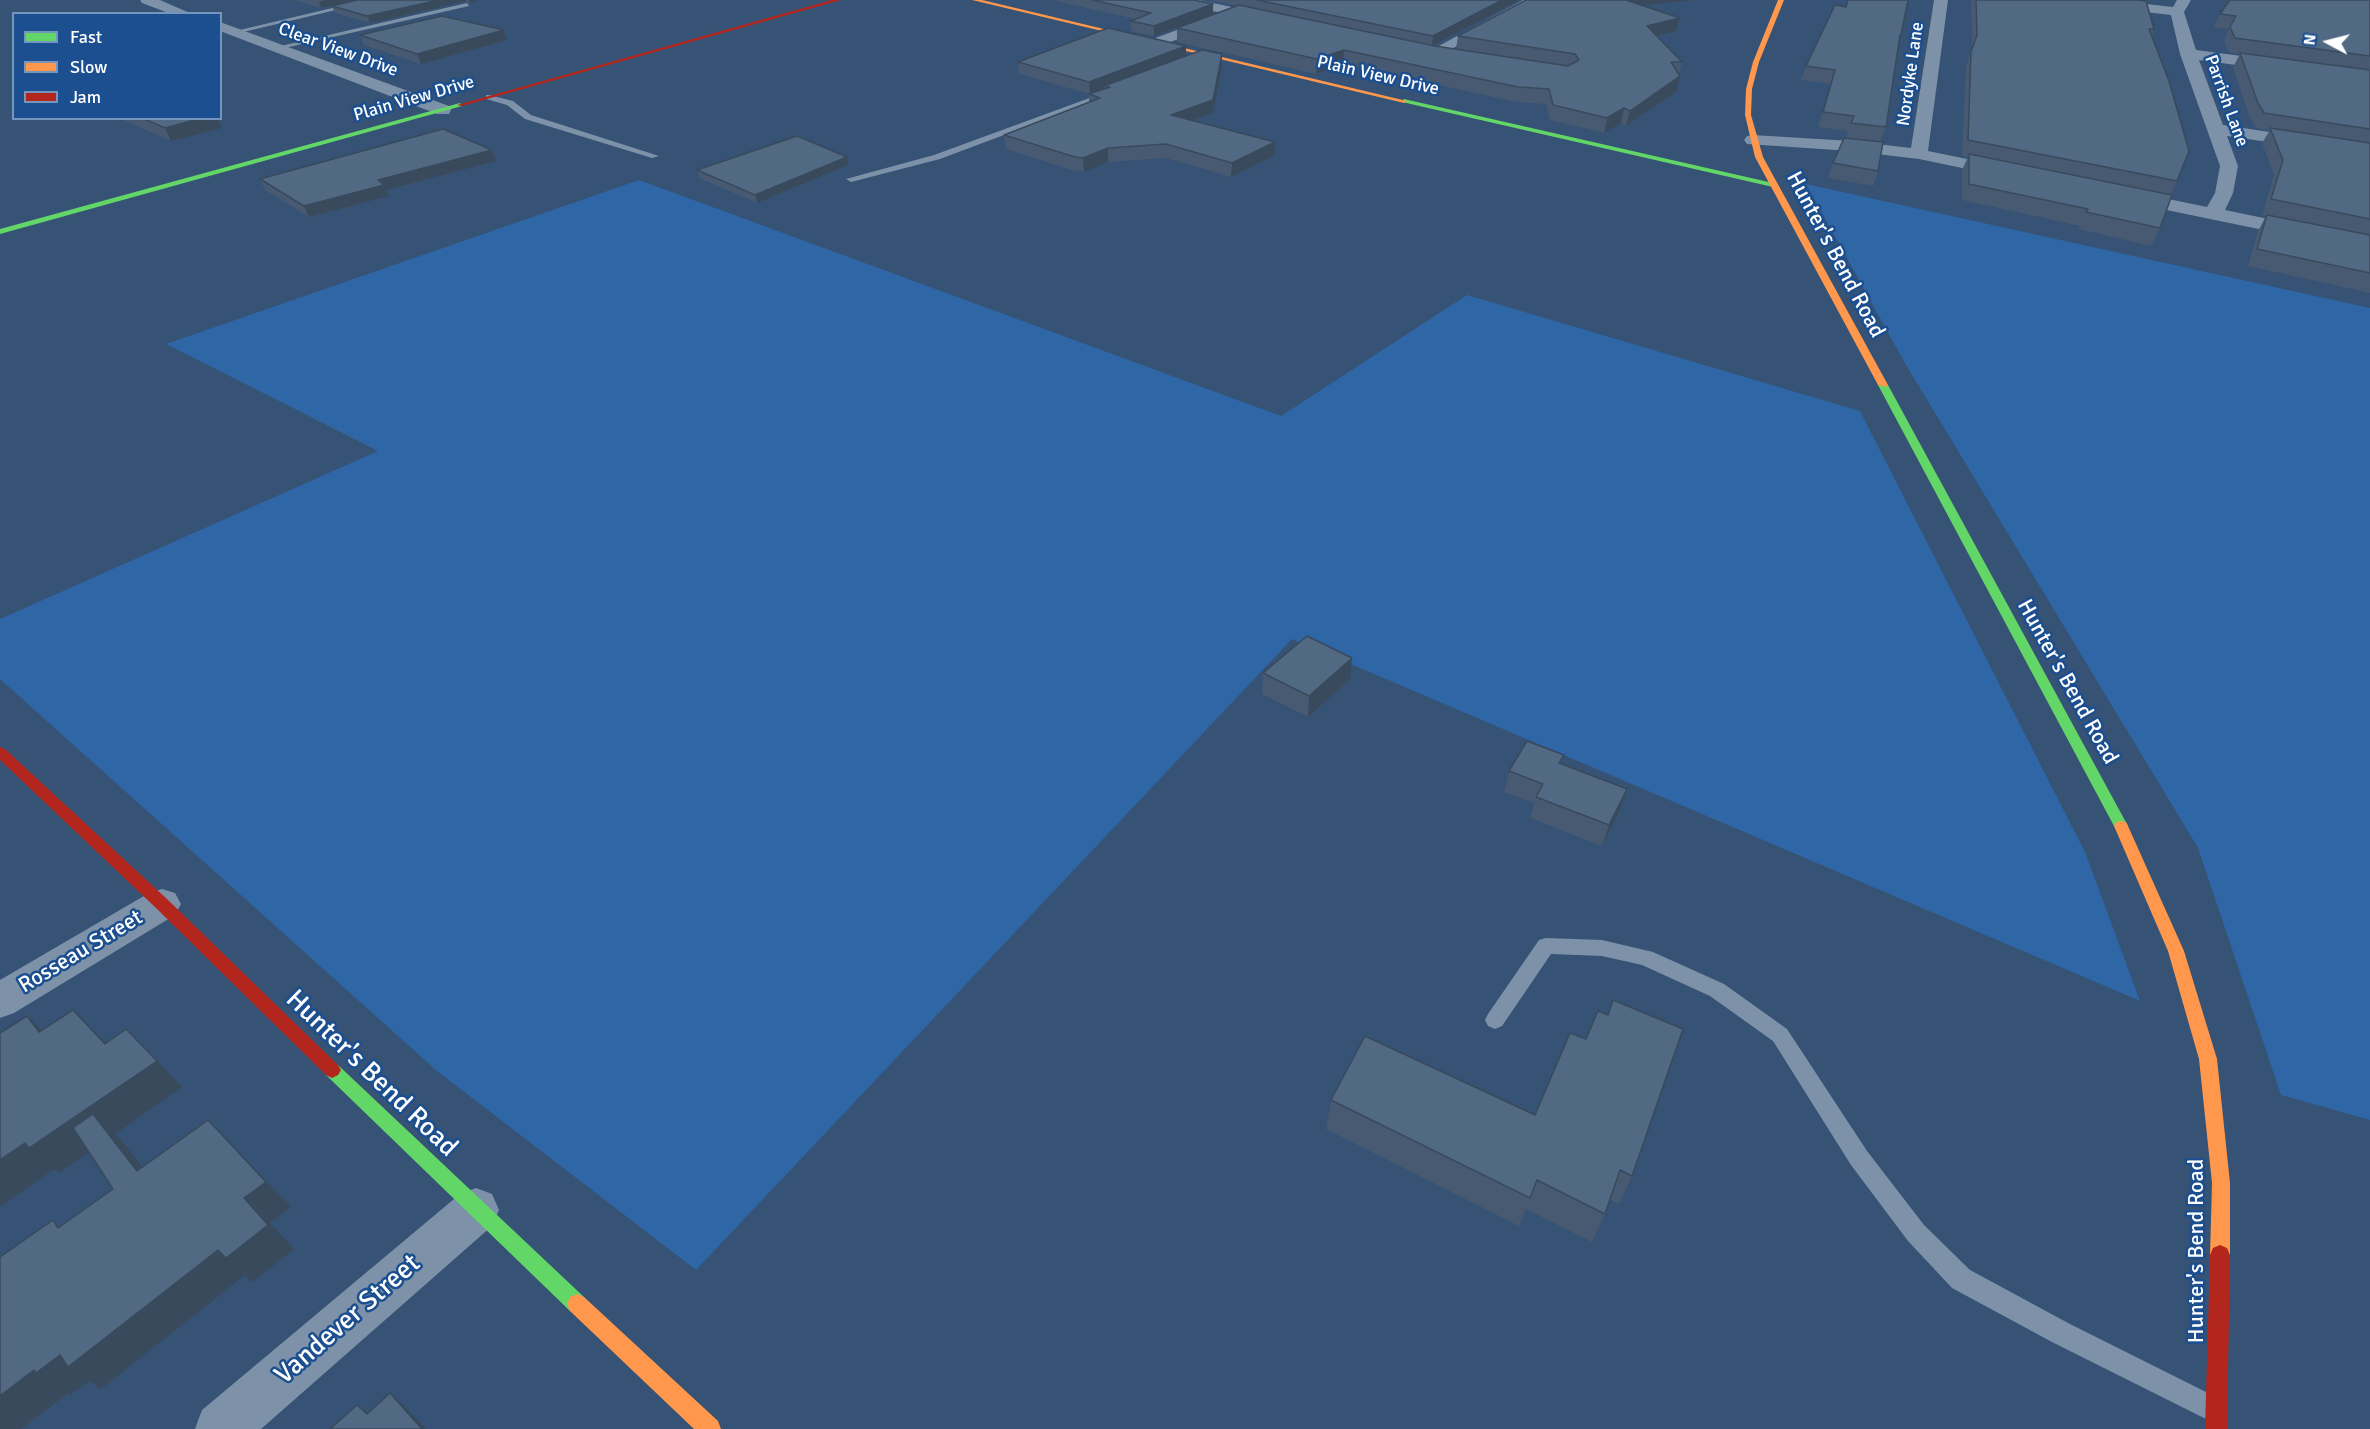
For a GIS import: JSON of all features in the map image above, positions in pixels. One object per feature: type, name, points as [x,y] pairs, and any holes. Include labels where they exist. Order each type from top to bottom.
[{"type":"street","points":[[147,0],[179,12]]},
{"type":"street","name":"Plain View Drive","points":[[0,232],[838,0]]},
{"type":"street","name":"Plain View Drive","points":[[975,0],[1155,44],[1773,185]]},
{"type":"street","points":[[1180,0],[1282,22]]},
{"type":"street","points":[[1457,57],[1428,52],[1537,0]]},
{"type":"street","name":"Hunter's Bend Road","points":[[1781,0],[1756,62],[1749,89],[1748,115],[1753,140],[1773,185],[2115,813],[2176,951],[2208,1059],[2221,1183],[2217,1420]]},
{"type":"street","name":"Nordyke Lane","points":[[1919,154],[1941,0]]},
{"type":"street","points":[[2074,0],[2180,6]]},
{"type":"street","name":"Parrish Lane","points":[[2180,6],[2188,54],[2229,166],[2224,194],[2213,214]]},
{"type":"street","points":[[1155,44],[1236,12]]},
{"type":"street","name":"Clear View Drive","points":[[228,29],[443,110]]},
{"type":"street","points":[[2188,54],[2370,78]]},
{"type":"street","points":[[2214,129],[2370,152]]},
{"type":"street","points":[[1753,140],[1851,146],[1919,154],[2025,176]]},
{"type":"street","points":[[2107,192],[2370,246]]},
{"type":"street","name":"Hunter's Bend Road","points":[[0,752],[162,904],[476,1210],[710,1429]]},
{"type":"street","name":"Rosseau Street","points":[[0,1001],[162,904]]},
{"type":"street","name":"Vandever Street","points":[[221,1429],[476,1210]]},
{"type":"lane","points":[[228,29],[375,0]]},
{"type":"lane","points":[[276,48],[467,5]]},
{"type":"lane","points":[[1192,62],[1207,56]]},
{"type":"lane","points":[[851,179],[937,158],[1116,91]]},
{"type":"lane","points":[[489,97],[510,103],[528,117],[655,156]]},
{"type":"lane","points":[[1495,1020],[1546,946],[1602,948],[1646,958],[1717,990],[1779,1035],[1807,1074],[1859,1158],[1916,1233],[1961,1279],[2217,1420]]},
{"type":"shaded area","points":[[639,180],[1281,416],[1467,295],[1860,411],[2085,852],[2140,1001],[1292,639],[696,1270],[437,1071],[0,679],[0,619],[378,451],[166,344]]},
{"type":"shaded area","points":[[1806,184],[2370,308],[2370,1120],[2281,1095],[2198,848],[1906,365]]},
{"type":"building","points":[[357,0],[439,0],[367,16],[332,6]]},
{"type":"building","points":[[1092,0],[1194,0],[1213,4],[1154,26],[1131,21],[1151,13]]},
{"type":"building","points":[[1257,0],[1502,0],[1433,36]]},
{"type":"building","points":[[1526,0],[1626,0],[1680,18],[1647,26],[1682,62],[1671,62],[1680,76],[1630,111],[1624,108],[1607,118],[1553,105],[1549,89],[1518,87],[1344,50],[1317,59],[1177,28],[1239,5],[1435,46],[1568,66],[1579,60],[1575,54],[1458,36]]},
{"type":"building","points":[[1848,0],[1908,0],[1900,35],[1886,127],[1851,123],[1854,116],[1823,112],[1835,70],[1806,66],[1835,5],[1846,7]]},
{"type":"building","points":[[1976,0],[2146,1],[2154,29],[2149,29],[2169,81],[2189,151],[2177,181],[1968,140],[1971,52],[1977,35]]},
{"type":"building","points":[[2230,0],[2370,0],[2370,56],[2235,38],[2230,27],[2236,16],[2220,14]]},
{"type":"building","points":[[442,16],[504,30],[417,54],[360,35]]},
{"type":"building","points":[[1108,28],[1186,46],[1089,82],[1018,62]]},
{"type":"building","points":[[1202,50],[1222,54],[1213,100],[1171,115],[1275,142],[1232,163],[1166,144],[1108,148],[1083,158],[1004,135],[1100,98],[1089,94],[1110,87],[1104,86]]},
{"type":"building","points":[[2240,53],[2370,70],[2370,129],[2264,113],[2258,103]]},
{"type":"building","points":[[147,120],[195,120],[165,128]]},
{"type":"building","points":[[2270,128],[2370,143],[2370,219],[2271,199],[2283,160]]},
{"type":"building","points":[[443,129],[492,150],[378,180],[384,185],[304,206],[260,179]]},
{"type":"building","points":[[797,136],[847,157],[755,195],[697,170]]},
{"type":"building","points":[[1844,138],[1883,142],[1878,171],[1833,163]]},
{"type":"building","points":[[1969,154],[2172,195],[2160,228],[2086,212],[2088,209],[1969,184]]},
{"type":"building","points":[[2267,215],[2370,235],[2370,273],[2257,249]]},
{"type":"building","points":[[1307,636],[1352,658],[1309,696],[1263,673]]},
{"type":"building","points":[[1527,741],[1564,755],[1559,763],[1627,789],[1609,825],[1536,797],[1543,784],[1509,771]]},
{"type":"building","points":[[1613,1000],[1683,1029],[1632,1176],[1620,1170],[1605,1214],[1537,1180],[1530,1198],[1331,1100],[1365,1036],[1535,1115],[1570,1033],[1586,1039],[1598,1011],[1608,1015]]},
{"type":"building","points":[[73,1010],[105,1044],[126,1029],[157,1061],[29,1148],[25,1143],[0,1160],[0,1033],[27,1016],[39,1032]]},
{"type":"building","points":[[93,1114],[137,1171],[208,1120],[266,1182],[244,1198],[268,1225],[226,1258],[218,1250],[68,1367],[60,1355],[36,1373],[34,1370],[0,1396],[0,1257],[53,1220],[58,1228],[113,1189],[73,1128]]},
{"type":"building","points":[[390,1393],[422,1429],[330,1429],[357,1405],[367,1414]]},
{"type":"traffic: fast","points":[[1404,101],[1773,185]]},
{"type":"traffic: fast","points":[[0,232],[460,105]]},
{"type":"traffic: fast","points":[[1883,385],[2121,826]]},
{"type":"traffic: fast","points":[[332,1070],[577,1304]]},
{"type":"traffic: slow","points":[[975,0],[1404,101]]},
{"type":"traffic: slow","points":[[1781,0],[1756,62],[1749,89],[1748,115],[1759,157],[1883,385]]},
{"type":"traffic: slow","points":[[2121,826],[2176,951],[2208,1059],[2221,1183],[2220,1255]]},
{"type":"traffic: slow","points":[[577,1304],[710,1429]]},
{"type":"traffic: jam","points":[[460,105],[838,0]]},
{"type":"traffic: jam","points":[[0,752],[162,904],[332,1070]]},
{"type":"traffic: jam","points":[[2216,1429],[2220,1255]]}]
